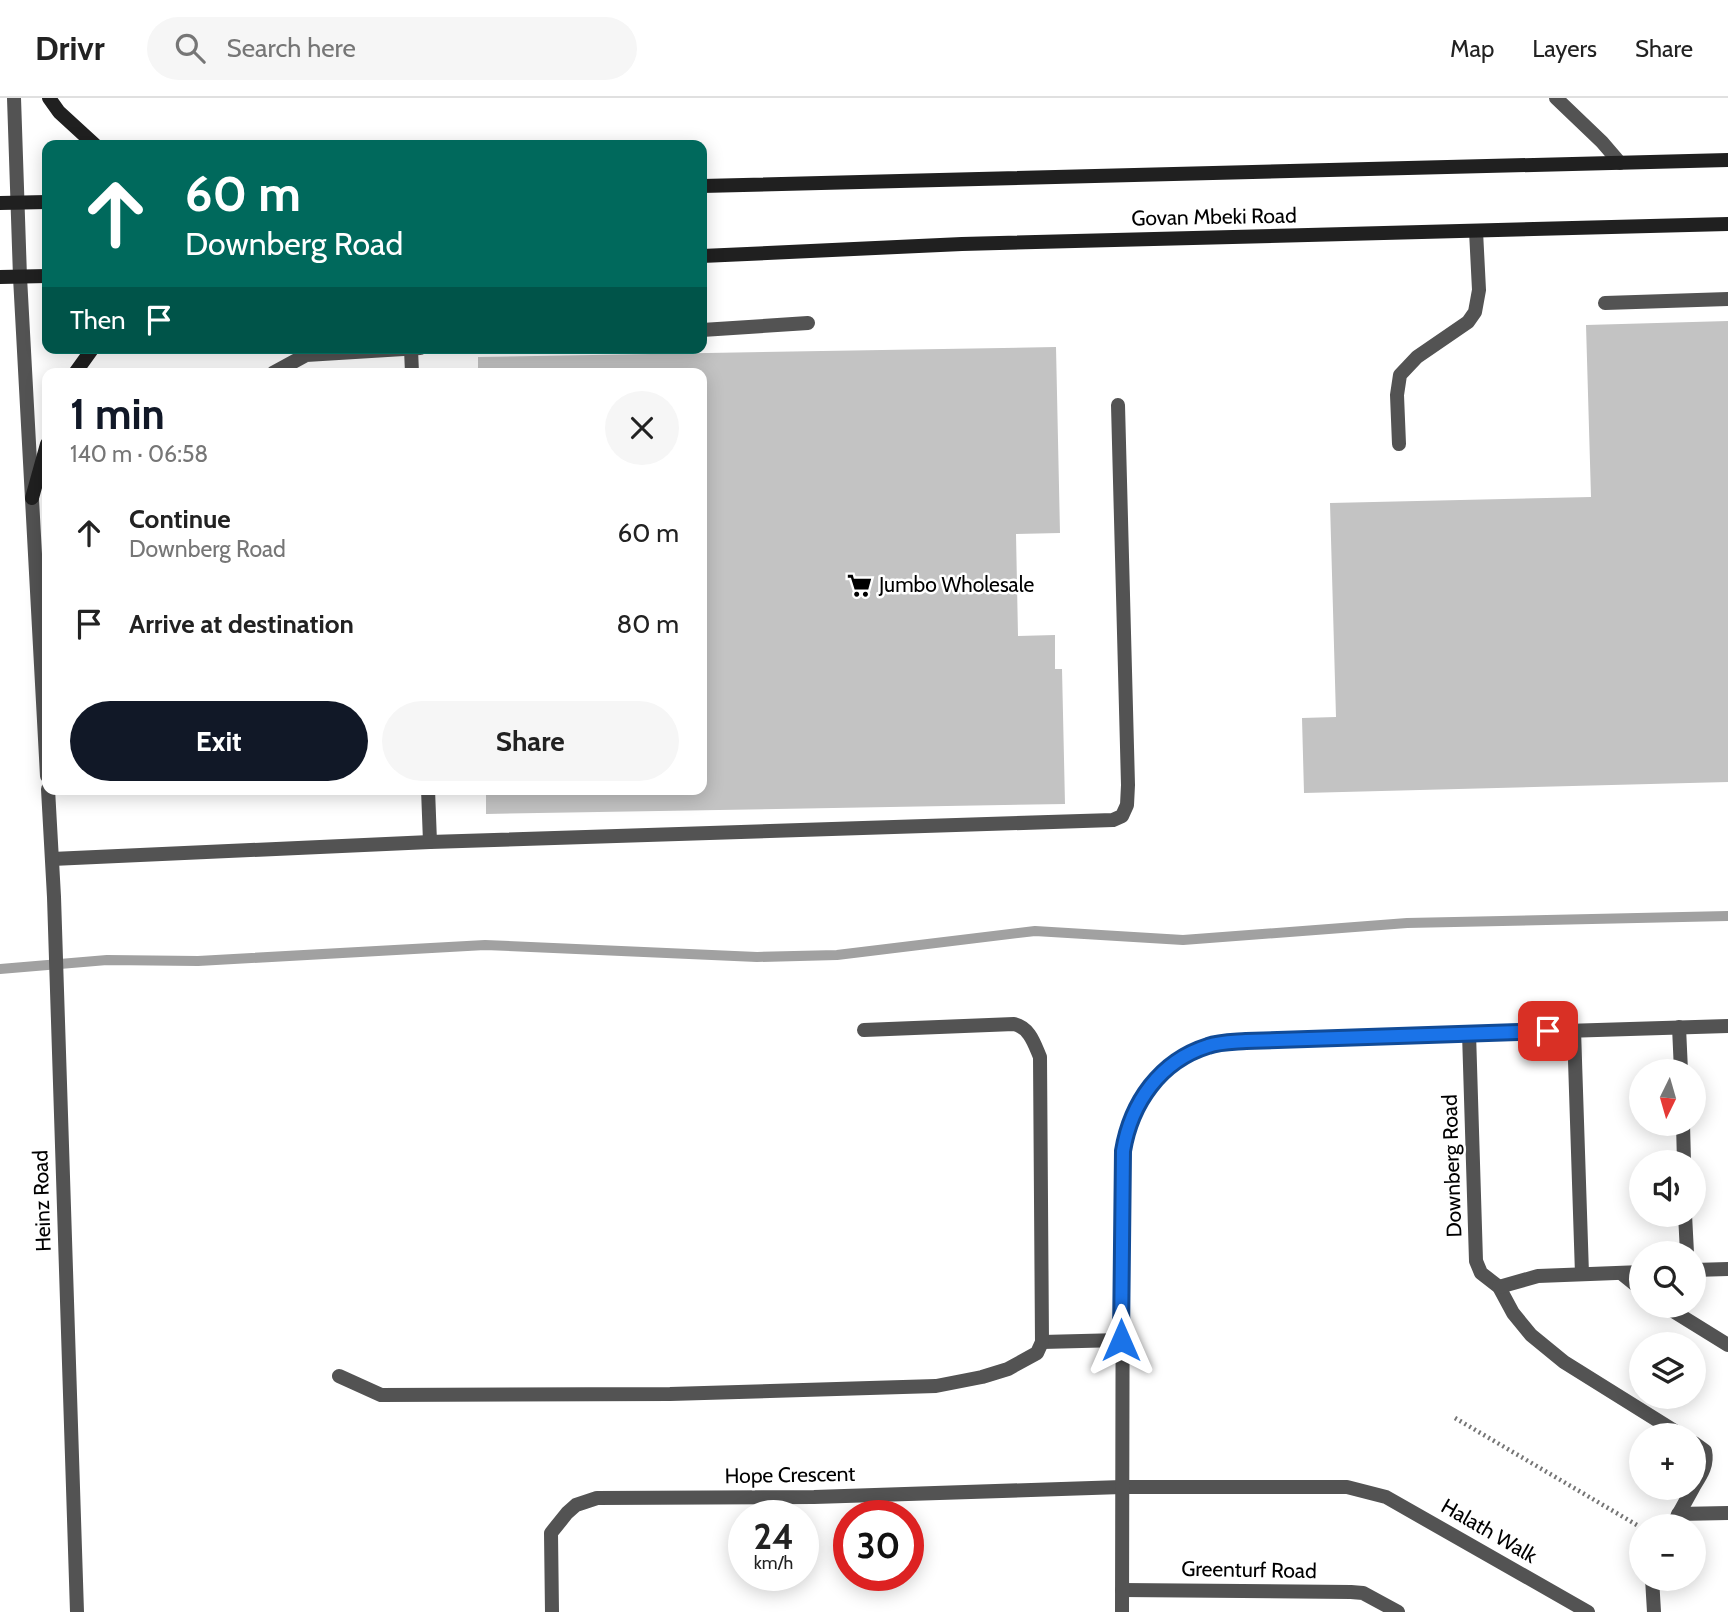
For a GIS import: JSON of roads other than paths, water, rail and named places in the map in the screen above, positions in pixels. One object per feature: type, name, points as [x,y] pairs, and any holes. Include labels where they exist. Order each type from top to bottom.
[{"type":"main road","points":[[49,98],[90,140]]},
{"type":"main road","name":"Govan Mbeki Road","points":[[707,186],[1728,160]]},
{"type":"main road","points":[[0,203],[42,202]]},
{"type":"main road","name":"Govan Mbeki Road","points":[[707,256],[962,244],[1728,224]]},
{"type":"main road","points":[[0,276],[42,276]]},
{"type":"main road","points":[[32,498],[42,462]]},
{"type":"street","points":[[15,98],[20,276],[42,683]]},
{"type":"street","points":[[1556,98],[1620,163]]},
{"type":"street","points":[[1399,444],[1396,395],[1400,375],[1417,357],[1468,322],[1475,312],[1479,290],[1476,231]]},
{"type":"street","points":[[1605,303],[1728,299]]},
{"type":"street","points":[[707,330],[808,324]]},
{"type":"street","points":[[282,368],[306,355],[324,354]]},
{"type":"street","points":[[52,859],[430,842],[1113,820],[1122,816],[1127,805],[1128,785],[1118,405]]},
{"type":"street","name":"Heinz Road","points":[[48,795],[77,1612]]},
{"type":"street","points":[[428,795],[430,842]]},
{"type":"street","points":[[339,1376],[381,1395],[670,1394],[936,1386],[1008,1369],[1037,1353],[1042,1342],[1040,1057],[1031,1038],[1026,1030],[1014,1024],[864,1030]]},
{"type":"street","points":[[1122,1612],[1123,1151],[1132,1115],[1154,1081],[1169,1067],[1210,1045],[1246,1041],[1728,1026]]},
{"type":"street","points":[[1679,1027],[1680,1059]]},
{"type":"street","points":[[1574,1030],[1582,1274]]},
{"type":"street","name":"Downberg Road","points":[[1469,1033],[1476,1261],[1481,1273],[1499,1287],[1513,1313],[1531,1335],[1564,1362],[1662,1423]]},
{"type":"street","points":[[1706,1270],[1728,1269]]},
{"type":"street","points":[[1621,1273],[1629,1279]]},
{"type":"street","points":[[1499,1287],[1538,1276],[1629,1273]]},
{"type":"street","points":[[1684,1318],[1728,1345]]},
{"type":"street","points":[[1042,1342],[1121,1340]]},
{"type":"street","name":"Halath Walk","points":[[1122,1487],[1348,1487],[1368,1490],[1386,1497],[1587,1612]]},
{"type":"street","name":"Hope Crescent","points":[[552,1612],[551,1533],[576,1505],[597,1498],[814,1497],[1122,1487]]},
{"type":"street","points":[[1706,1516],[1728,1513]]},
{"type":"street","name":"Greenturf Road","points":[[1122,1590],[1351,1592],[1363,1594],[1375,1605]]},
{"type":"street","points":[[1653,1591],[1654,1612]]},
{"type":"street","points":[[1375,1605],[1398,1612]]},
{"type":"waterway","points":[[0,969],[107,960],[198,961],[485,945],[757,957],[837,955],[1035,931],[1183,940],[1407,923],[1728,916]]},
{"type":"place","name":"Jumbo Wholesale","points":[[859,585]]}]
